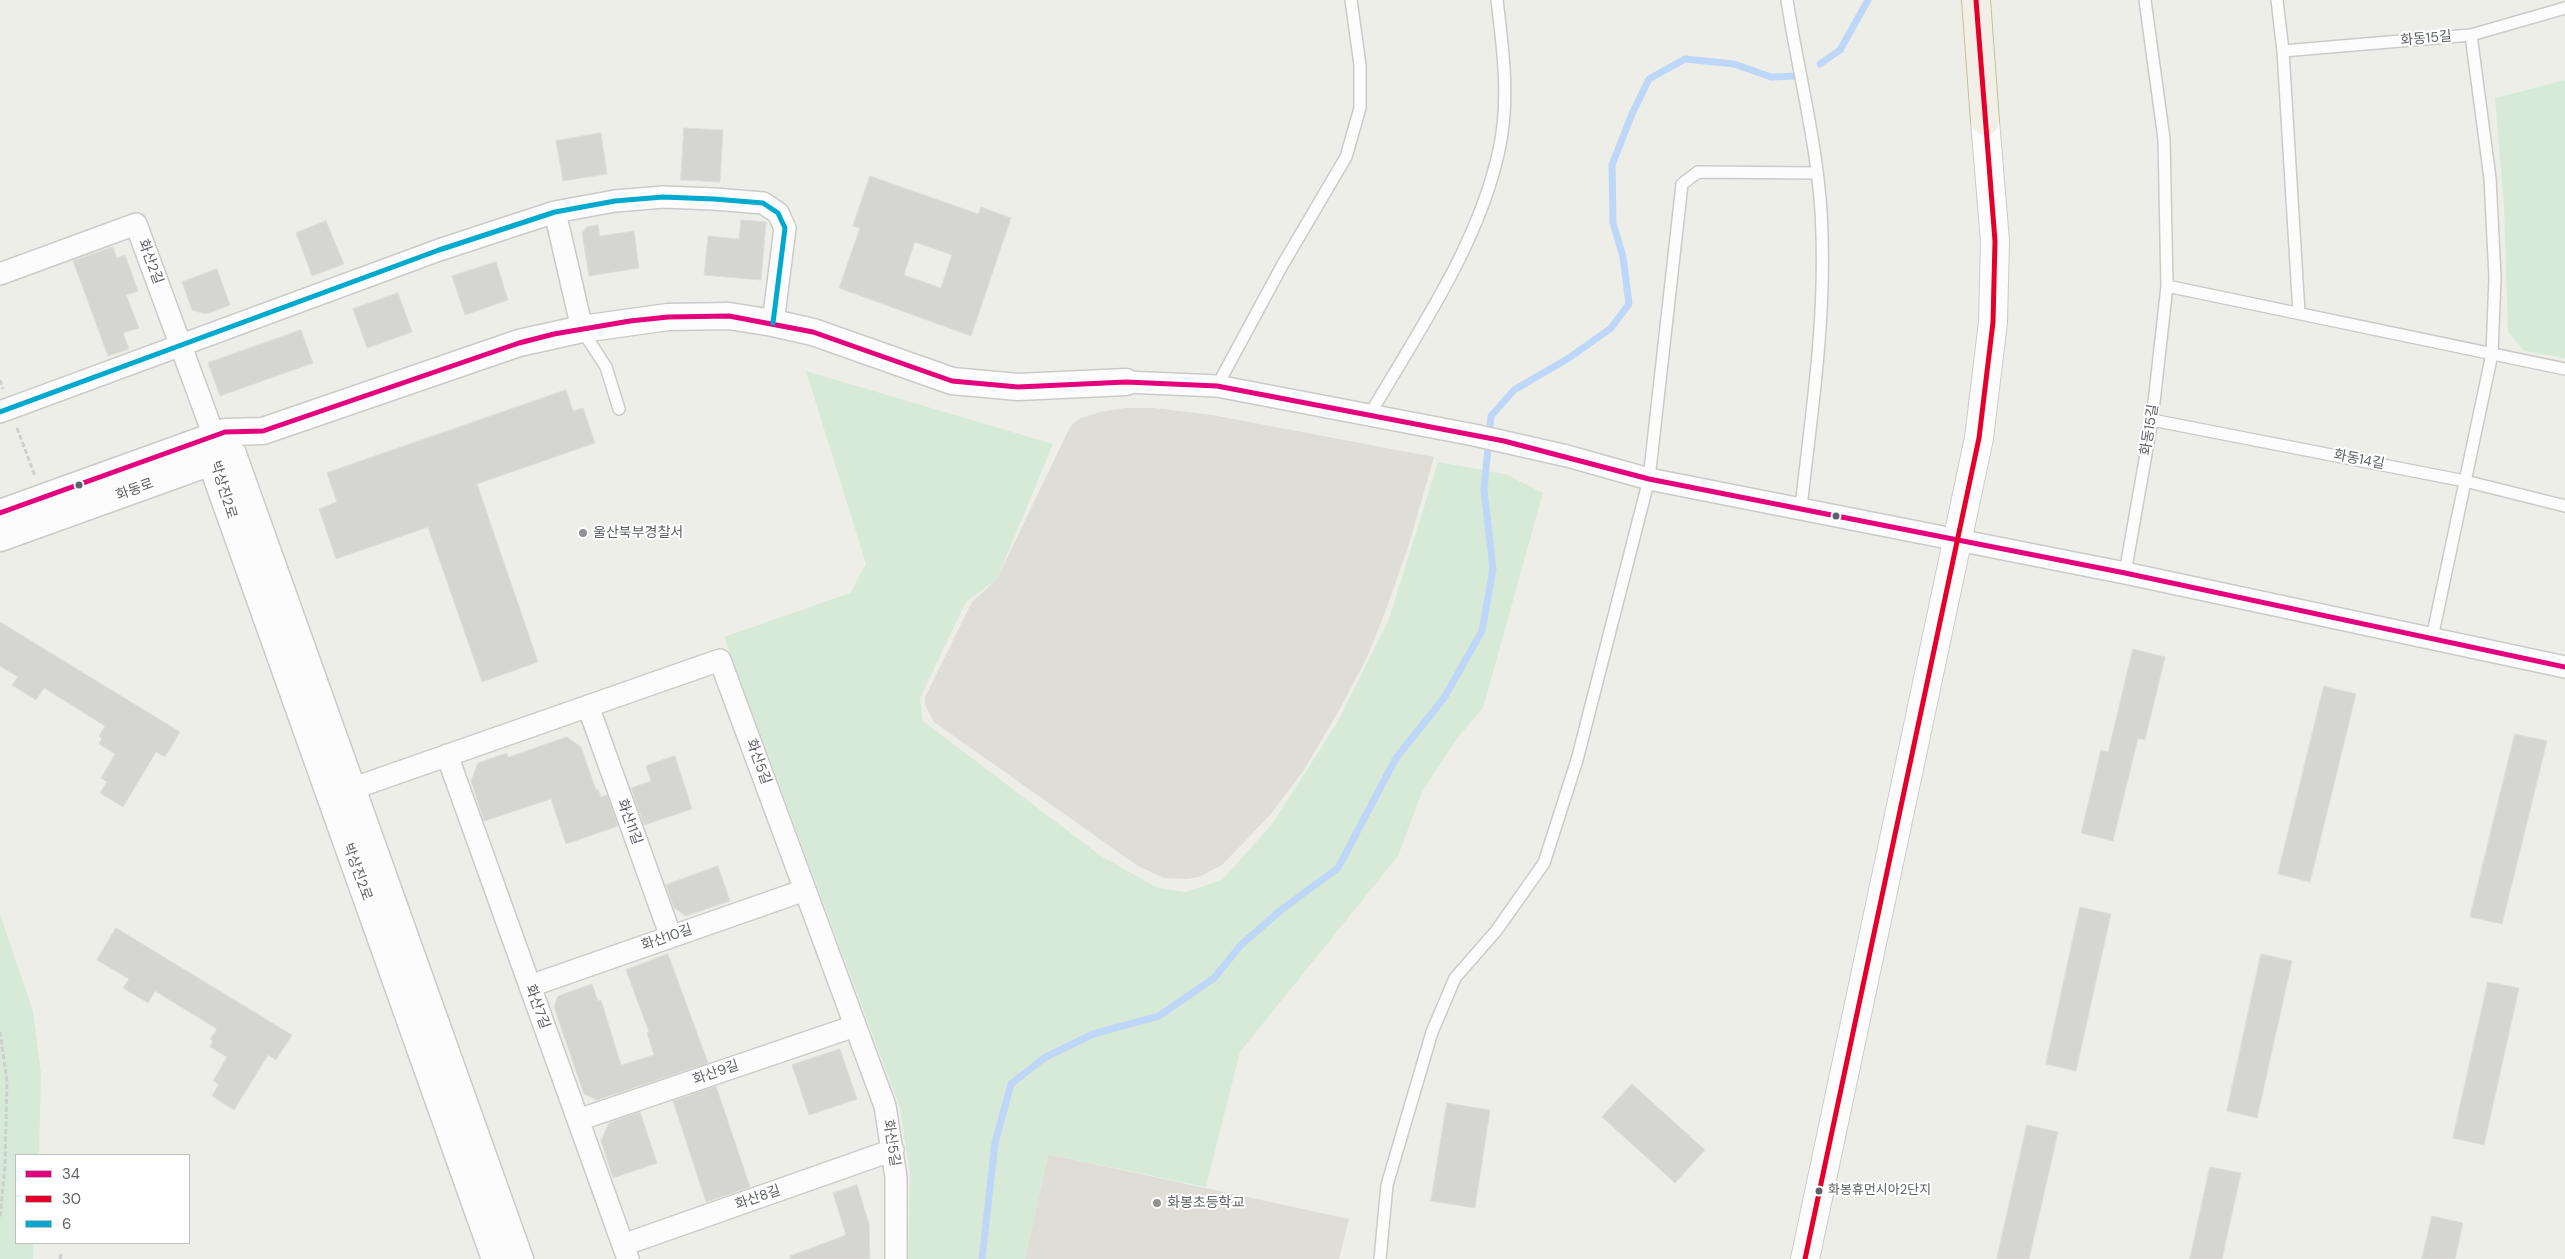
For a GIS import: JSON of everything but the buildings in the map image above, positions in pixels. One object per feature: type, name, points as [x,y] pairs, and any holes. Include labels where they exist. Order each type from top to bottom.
[{"type":"highway","points":[[1976,0],[1985,122]]},
{"type":"main road","points":[[1806,1259],[1955,541],[1979,438],[1993,322],[1995,241],[1985,122]]},
{"type":"street","points":[[0,412],[439,250],[555,212],[615,201],[663,198],[763,203],[778,213],[785,228],[773,323]]},
{"type":"street","points":[[555,212],[582,329]]},
{"type":"street","name":"화산2길","points":[[0,274],[136,224],[214,436]]},
{"type":"street","name":"화동로","points":[[0,538],[222,458],[263,431],[519,343],[582,329],[668,317],[729,316],[812,332],[952,381],[1018,387],[1126,382],[1217,386],[1370,414],[1504,441],[1649,479],[1801,507],[1955,541],[2125,573],[2565,667]]},
{"type":"street","name":"화동로","points":[[0,513],[225,432],[263,431]]},
{"type":"street","name":"박상진2로","points":[[214,436],[341,792],[495,1259]]},
{"type":"street","name":"화산5길","points":[[341,792],[720,660],[884,1106],[893,1150],[896,1177],[896,1259]]},
{"type":"street","name":"화산11길","points":[[588,706],[671,937]]},
{"type":"street","name":"화산7길","points":[[447,755],[625,1252]]},
{"type":"street","name":"박상진2로","points":[[341,792],[520,1259]]},
{"type":"street","name":"화산10길","points":[[530,986],[805,890]]},
{"type":"street","name":"화산9길","points":[[578,1120],[855,1026]]},
{"type":"street","name":"화산8길","points":[[625,1252],[893,1150]]},
{"type":"lane","points":[[1217,386],[1283,264],[1346,157],[1360,108],[1360,65],[1351,0]]},
{"type":"lane","points":[[1370,414],[1444,286],[1484,205],[1500,150],[1506,99],[1497,0]]},
{"type":"lane","points":[[1787,0],[1816,173],[1822,234],[1821,327],[1801,507]]},
{"type":"lane","name":"화동15길","points":[[2125,573],[2152,420],[2167,286],[2164,139],[2145,0]]},
{"type":"lane","points":[[2277,0],[2283,51],[2299,313]]},
{"type":"lane","name":"화동15길","points":[[2283,51],[2470,35],[2565,8]]},
{"type":"lane","points":[[2432,638],[2492,354],[2495,277],[2490,178],[2470,35]]},
{"type":"lane","points":[[1380,1259],[1387,1184],[1432,1032],[1454,978],[1496,931],[1544,863],[1577,760],[1649,479],[1682,184],[1698,172],[1816,173]]},
{"type":"lane","points":[[2167,286],[2565,369]]},
{"type":"lane","points":[[582,329],[606,367],[619,409]]},
{"type":"lane","name":"화동14길","points":[[2152,420],[2465,481],[2565,506]]},
{"type":"path","points":[[0,1032],[7,1080],[5,1164],[0,1219]]},
{"type":"path","points":[[60,1254],[60,1259]]},
{"type":"shaded area","points":[[1125,408],[1154,408],[1212,415],[1434,457],[1409,544],[1386,610],[1367,657],[1341,707],[1304,770],[1270,815],[1222,865],[1199,877],[1187,879],[1164,878],[1138,866],[934,722],[925,705],[925,697],[972,602],[997,579],[1070,427],[1079,419],[1100,412]]},
{"type":"shaded area","name":"화봉초등학교","points":[[1048,1154],[1349,1219],[1339,1259],[1025,1259]]},
{"type":"green space","points":[[2565,80],[2565,358],[2524,351],[2508,332],[2504,207],[2495,98]]},
{"type":"green space","points":[[806,371],[1053,444],[997,579],[966,602],[920,698],[923,721],[1101,856],[1158,888],[1186,892],[1222,880],[1272,824],[1337,723],[1389,619],[1438,462],[1505,474],[1543,493],[1483,708],[1458,737],[1422,792],[1398,856],[1240,1052],[1206,1187],[1048,1154],[1025,1259],[908,1259],[910,1173],[900,1108],[724,637],[850,593],[866,564]]},
{"type":"green space","points":[[0,914],[33,1011],[41,1074],[39,1154],[15,1154],[15,1244],[34,1244],[33,1259],[0,1259]]},
{"type":"waterway","points":[[1820,64],[1840,50],[1868,0]]},
{"type":"waterway","points":[[982,1259],[995,1143],[1011,1084],[1044,1058],[1093,1034],[1159,1016],[1214,978],[1241,945],[1281,910],[1338,868],[1396,758],[1444,698],[1482,631],[1493,569],[1484,490],[1491,416],[1514,390],[1569,358],[1611,328],[1629,304],[1623,257],[1613,223],[1612,165],[1632,114],[1649,79],[1685,59],[1734,64],[1771,77],[1797,76]]},
{"type":"transit line","name":"30","points":[[1805,1259],[1979,438],[1993,322],[1995,241],[1976,0]]},
{"type":"transit line","name":"6","points":[[0,412],[439,250],[555,212],[615,201],[663,197],[714,199],[763,203],[778,213],[785,228],[773,323]]},
{"type":"transit line","name":"34","points":[[0,513],[225,432],[263,431],[519,343],[554,334],[630,321],[668,317],[729,316],[813,332],[952,381],[1018,387],[1126,382],[1217,386],[1504,441],[1649,479],[2125,573],[2565,667]]},
{"type":"place","name":"울산북부경찰서","points":[[583,533]]},
{"type":"place","name":"화봉휴먼시아2단지","points":[[1819,1191]]},
{"type":"place","name":"화봉초등학교","points":[[1157,1203]]}]
